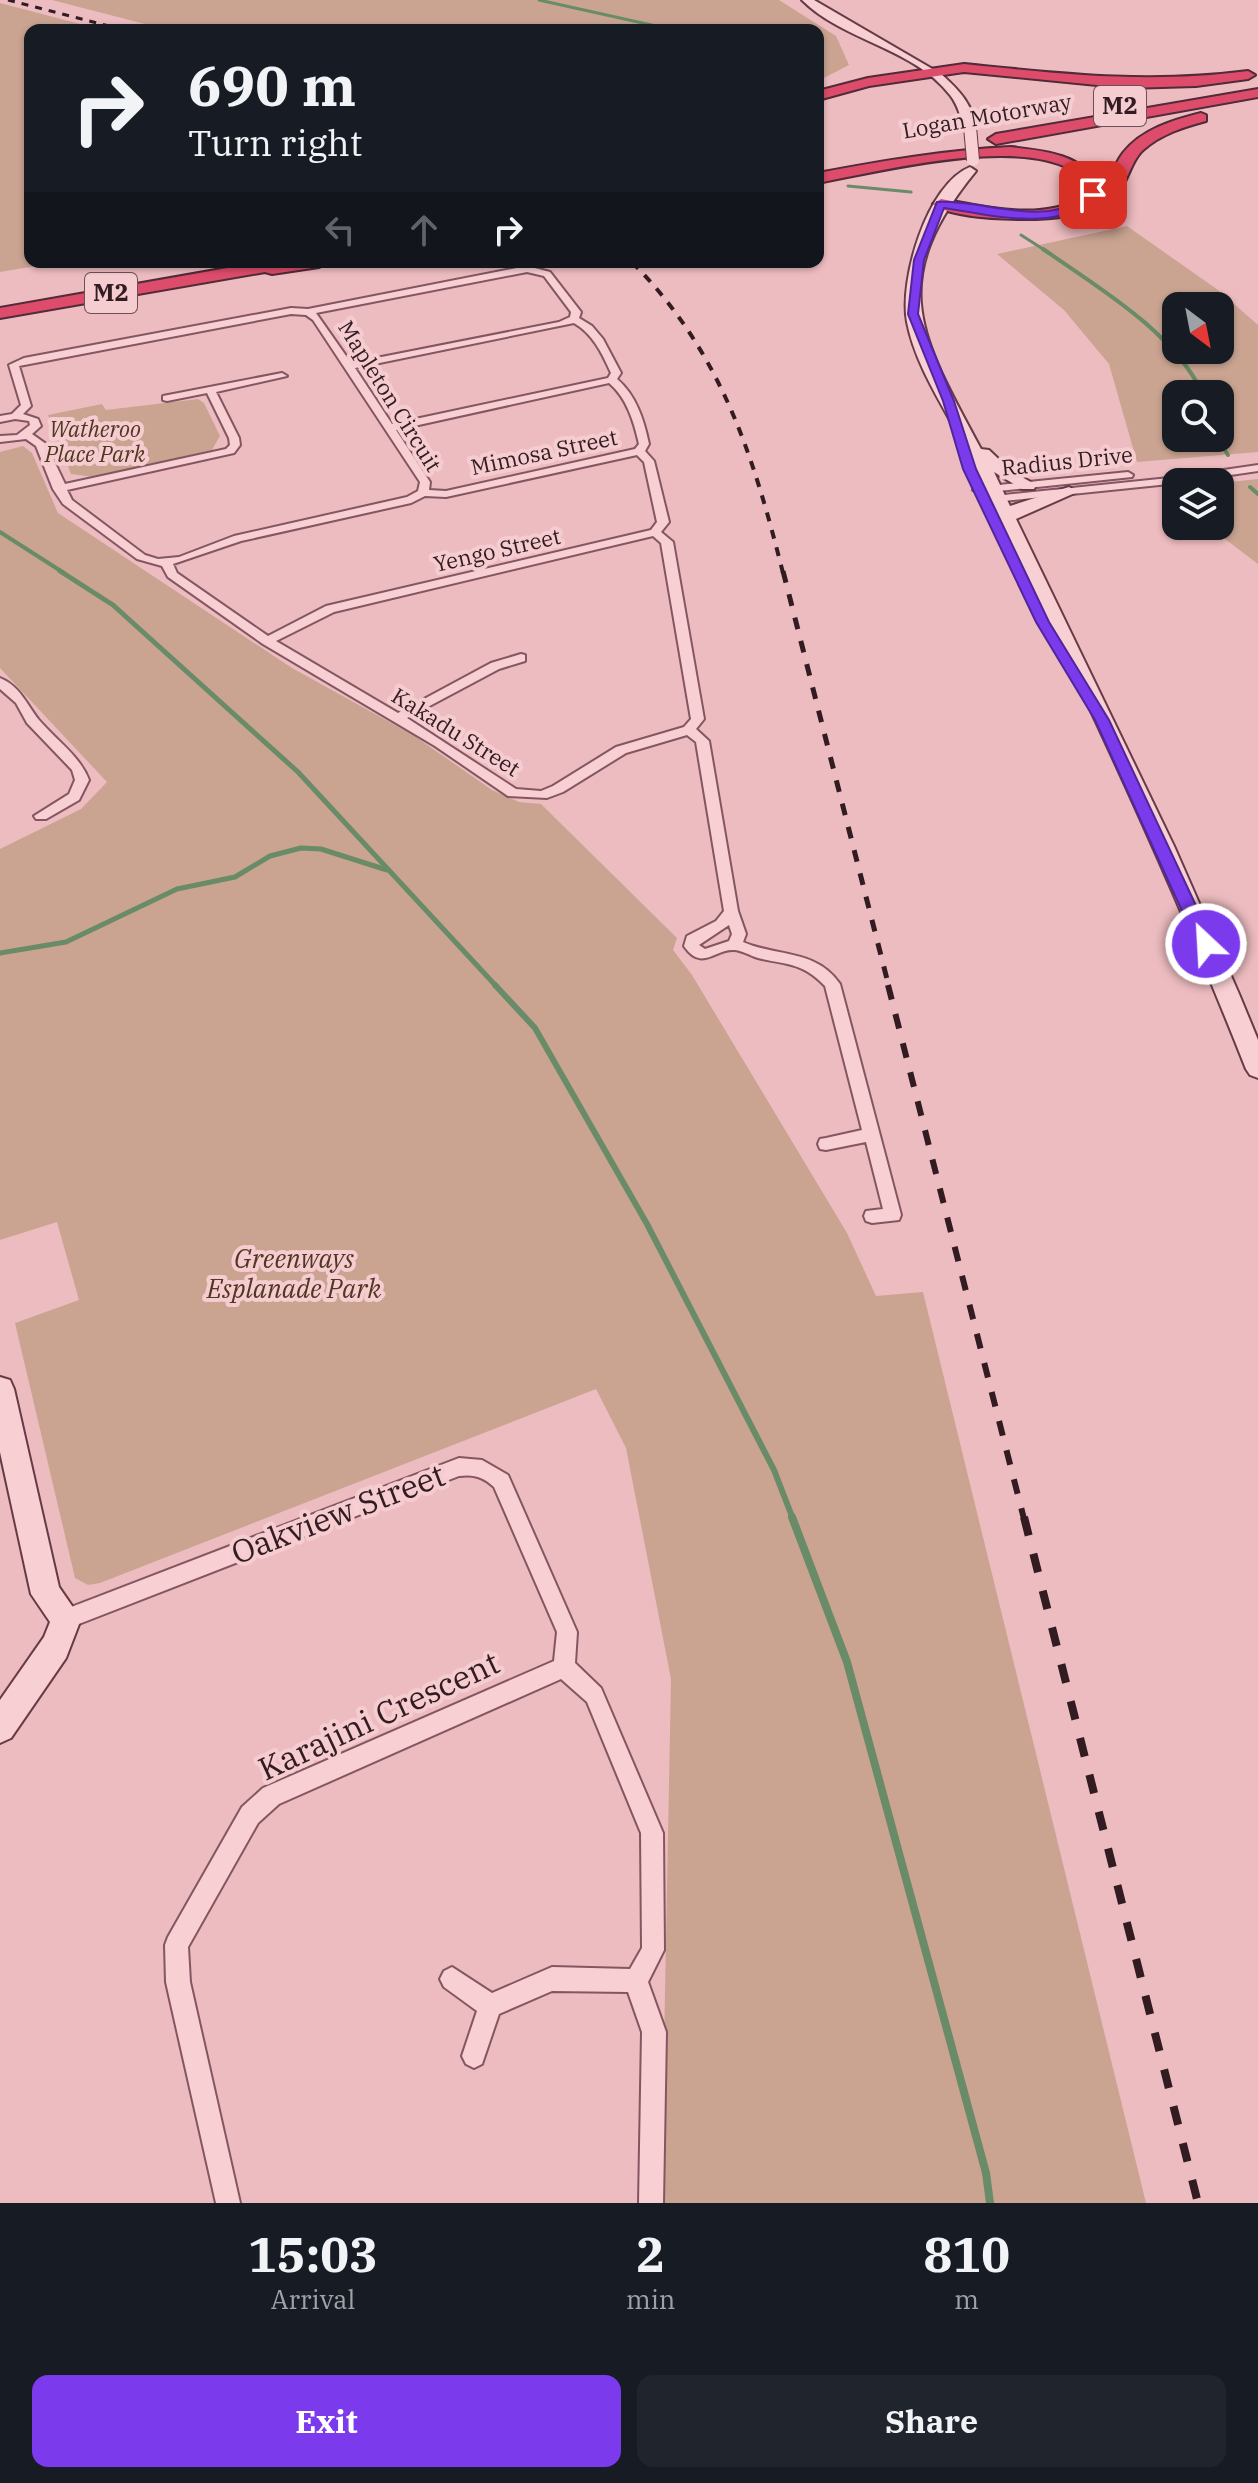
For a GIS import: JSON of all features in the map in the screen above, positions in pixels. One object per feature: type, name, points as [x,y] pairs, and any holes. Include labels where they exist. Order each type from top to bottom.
[{"type":"highway","points":[[916,67],[952,69]]},
{"type":"highway","points":[[824,94],[882,80],[916,67],[985,68],[1127,84],[1196,82],[1258,74]]},
{"type":"highway","name":"Logan Motorway","points":[[965,126],[1258,82]]},
{"type":"highway","name":"Logan Motorway","points":[[824,169],[1258,93]]},
{"type":"highway","points":[[947,217],[1006,223],[1058,222],[1094,213],[1112,200],[1127,159],[1145,141],[1190,120],[1258,106]]},
{"type":"highway","points":[[824,177],[1006,151],[1045,155],[1074,165],[1091,177],[1095,186],[1093,195],[1082,205],[1059,212],[1031,215],[987,211],[947,217]]},
{"type":"highway","points":[[965,190],[987,211]]},
{"type":"highway","name":"M2","points":[[0,299],[170,268]]},
{"type":"highway","name":"M2","points":[[0,313],[218,268]]},
{"type":"street","points":[[794,0],[916,67]]},
{"type":"street","points":[[807,0],[955,94],[967,113],[965,126],[972,165],[965,190],[919,260],[912,304],[927,355],[972,443],[989,494],[1042,622],[1102,720]]},
{"type":"street","points":[[937,250],[947,217],[972,165]]},
{"type":"street","points":[[308,312],[527,269],[547,274],[576,312],[574,319]]},
{"type":"street","points":[[927,355],[928,288]]},
{"type":"street","name":"Mapleton Circuit","points":[[0,364],[14,365],[291,311],[308,312],[317,318],[425,482],[423,493],[411,500],[229,540],[167,563]]},
{"type":"street","points":[[349,366],[574,319],[586,324],[606,350],[616,373],[611,380],[390,428]]},
{"type":"street","points":[[14,365],[26,406],[15,416]]},
{"type":"street","points":[[167,398],[282,376]]},
{"type":"street","name":"Mimosa Street","points":[[423,493],[446,494],[639,451],[644,444],[641,428],[621,387],[611,380]]},
{"type":"street","points":[[59,489],[230,451],[235,445],[234,438],[210,390]]},
{"type":"street","points":[[948,401],[963,455],[1007,518],[1091,689],[1102,720],[1230,997],[1258,1069]]},
{"type":"street","points":[[0,419],[15,416],[35,422],[35,429],[27,435],[0,439]]},
{"type":"street","points":[[27,435],[41,444],[67,502],[141,557],[167,563]]},
{"type":"street","points":[[972,443],[1005,474],[1028,485]]},
{"type":"street","points":[[639,451],[649,461],[663,522],[655,532],[667,542],[698,719],[689,730],[702,741],[731,911],[739,934],[735,944],[705,954],[691,946],[692,940],[729,918],[731,911]]},
{"type":"street","name":"Radius Drive","points":[[989,494],[1028,485],[1153,472],[1256,468]]},
{"type":"street","name":"Radius Drive","points":[[989,494],[1069,492],[1256,468]]},
{"type":"street","points":[[1007,518],[1015,510],[1069,492]]},
{"type":"street","name":"Yengo Street","points":[[267,641],[330,609],[655,532]]},
{"type":"street","name":"Kakadu Street","points":[[167,563],[172,575],[267,641],[399,717],[513,793],[530,795],[558,789],[621,750],[689,730]]},
{"type":"street","points":[[399,717],[495,666],[521,658]]},
{"type":"street","points":[[0,683],[21,701],[32,720],[78,769],[82,780],[74,797],[41,816]]},
{"type":"street","points":[[735,944],[748,952],[808,961],[832,984],[893,1215],[872,1216]]},
{"type":"street","points":[[826,1144],[873,1134]]},
{"type":"street","points":[[0,1389],[46,1594],[66,1619],[55,1647],[0,1727]]},
{"type":"street","name":"Oakview Street","points":[[66,1619],[459,1467],[474,1465],[489,1469],[501,1481],[567,1632],[564,1667]]},
{"type":"street","points":[[564,1667],[594,1695],[652,1833],[653,1950],[636,1981],[654,2032],[651,2203]]},
{"type":"street","name":"Karajini Crescent","points":[[228,2203],[178,1982],[176,1945],[250,1815],[271,1796],[564,1667]]},
{"type":"street","points":[[452,1979],[490,2006]]},
{"type":"street","points":[[474,2056],[490,2006],[552,1979],[636,1981]]},
{"type":"green space","points":[[52,0],[779,0],[817,24],[145,24]]},
{"type":"green space","points":[[0,3],[80,24],[24,24],[24,268],[0,272]]},
{"type":"green space","points":[[824,28],[836,36],[849,65],[824,78]]},
{"type":"green space","points":[[1127,226],[1218,290],[1220,292],[1162,292],[1162,364],[1234,364],[1234,304],[1258,325],[1258,452],[1137,462],[1109,364],[1064,310],[997,254]]},
{"type":"green space","name":"Watheroo Place Park","points":[[198,399],[204,403],[220,436],[212,450],[95,477],[71,474],[48,415],[102,404],[106,410]]},
{"type":"green space","name":"Greenways Esplanade Park","points":[[23,446],[32,453],[58,513],[292,668],[413,735],[492,790],[519,802],[541,804],[677,938],[673,950],[692,975],[847,1233],[876,1296],[923,1292],[1146,2203],[661,2203],[671,1679],[626,1448],[596,1389],[100,1583],[88,1585],[75,1578],[15,1323],[79,1300],[57,1222],[0,1240],[0,849],[81,809],[107,782],[0,668],[0,452]]},
{"type":"green space","points":[[1258,479],[1258,564],[1226,540],[1234,540],[1234,482]]},
{"type":"waterway","points":[[539,0],[647,24]]},
{"type":"waterway","points":[[848,186],[911,192]]},
{"type":"waterway","points":[[1021,235],[1045,250]]},
{"type":"waterway","points":[[1045,250],[1133,312],[1173,350],[1195,380]]},
{"type":"waterway","points":[[1250,487],[1258,494]]},
{"type":"waterway","points":[[0,532],[64,573]]},
{"type":"waterway","points":[[60,571],[113,605],[298,772],[497,987]]},
{"type":"waterway","points":[[0,953],[66,942],[177,889],[235,877],[270,856],[301,848],[321,849],[387,870]]},
{"type":"waterway","points":[[495,985],[535,1028],[647,1224],[774,1470],[793,1519]]},
{"type":"waterway","points":[[792,1517],[847,1662],[986,2173],[990,2203]]},
{"type":"railway","points":[[8,0],[101,24]]},
{"type":"railway","points":[[637,268],[689,332],[730,407],[746,446],[783,573]]},
{"type":"railway","points":[[783,571],[889,987]]},
{"type":"railway","points":[[888,985],[1024,1519]]},
{"type":"railway","points":[[1024,1517],[1198,2203]]},
{"type":"route","points":[[1093,195],[1082,205],[1046,215],[1000,214],[941,204],[919,260],[913,291],[913,314],[948,401],[969,469],[1042,622],[1102,720],[1206,944]]}]
